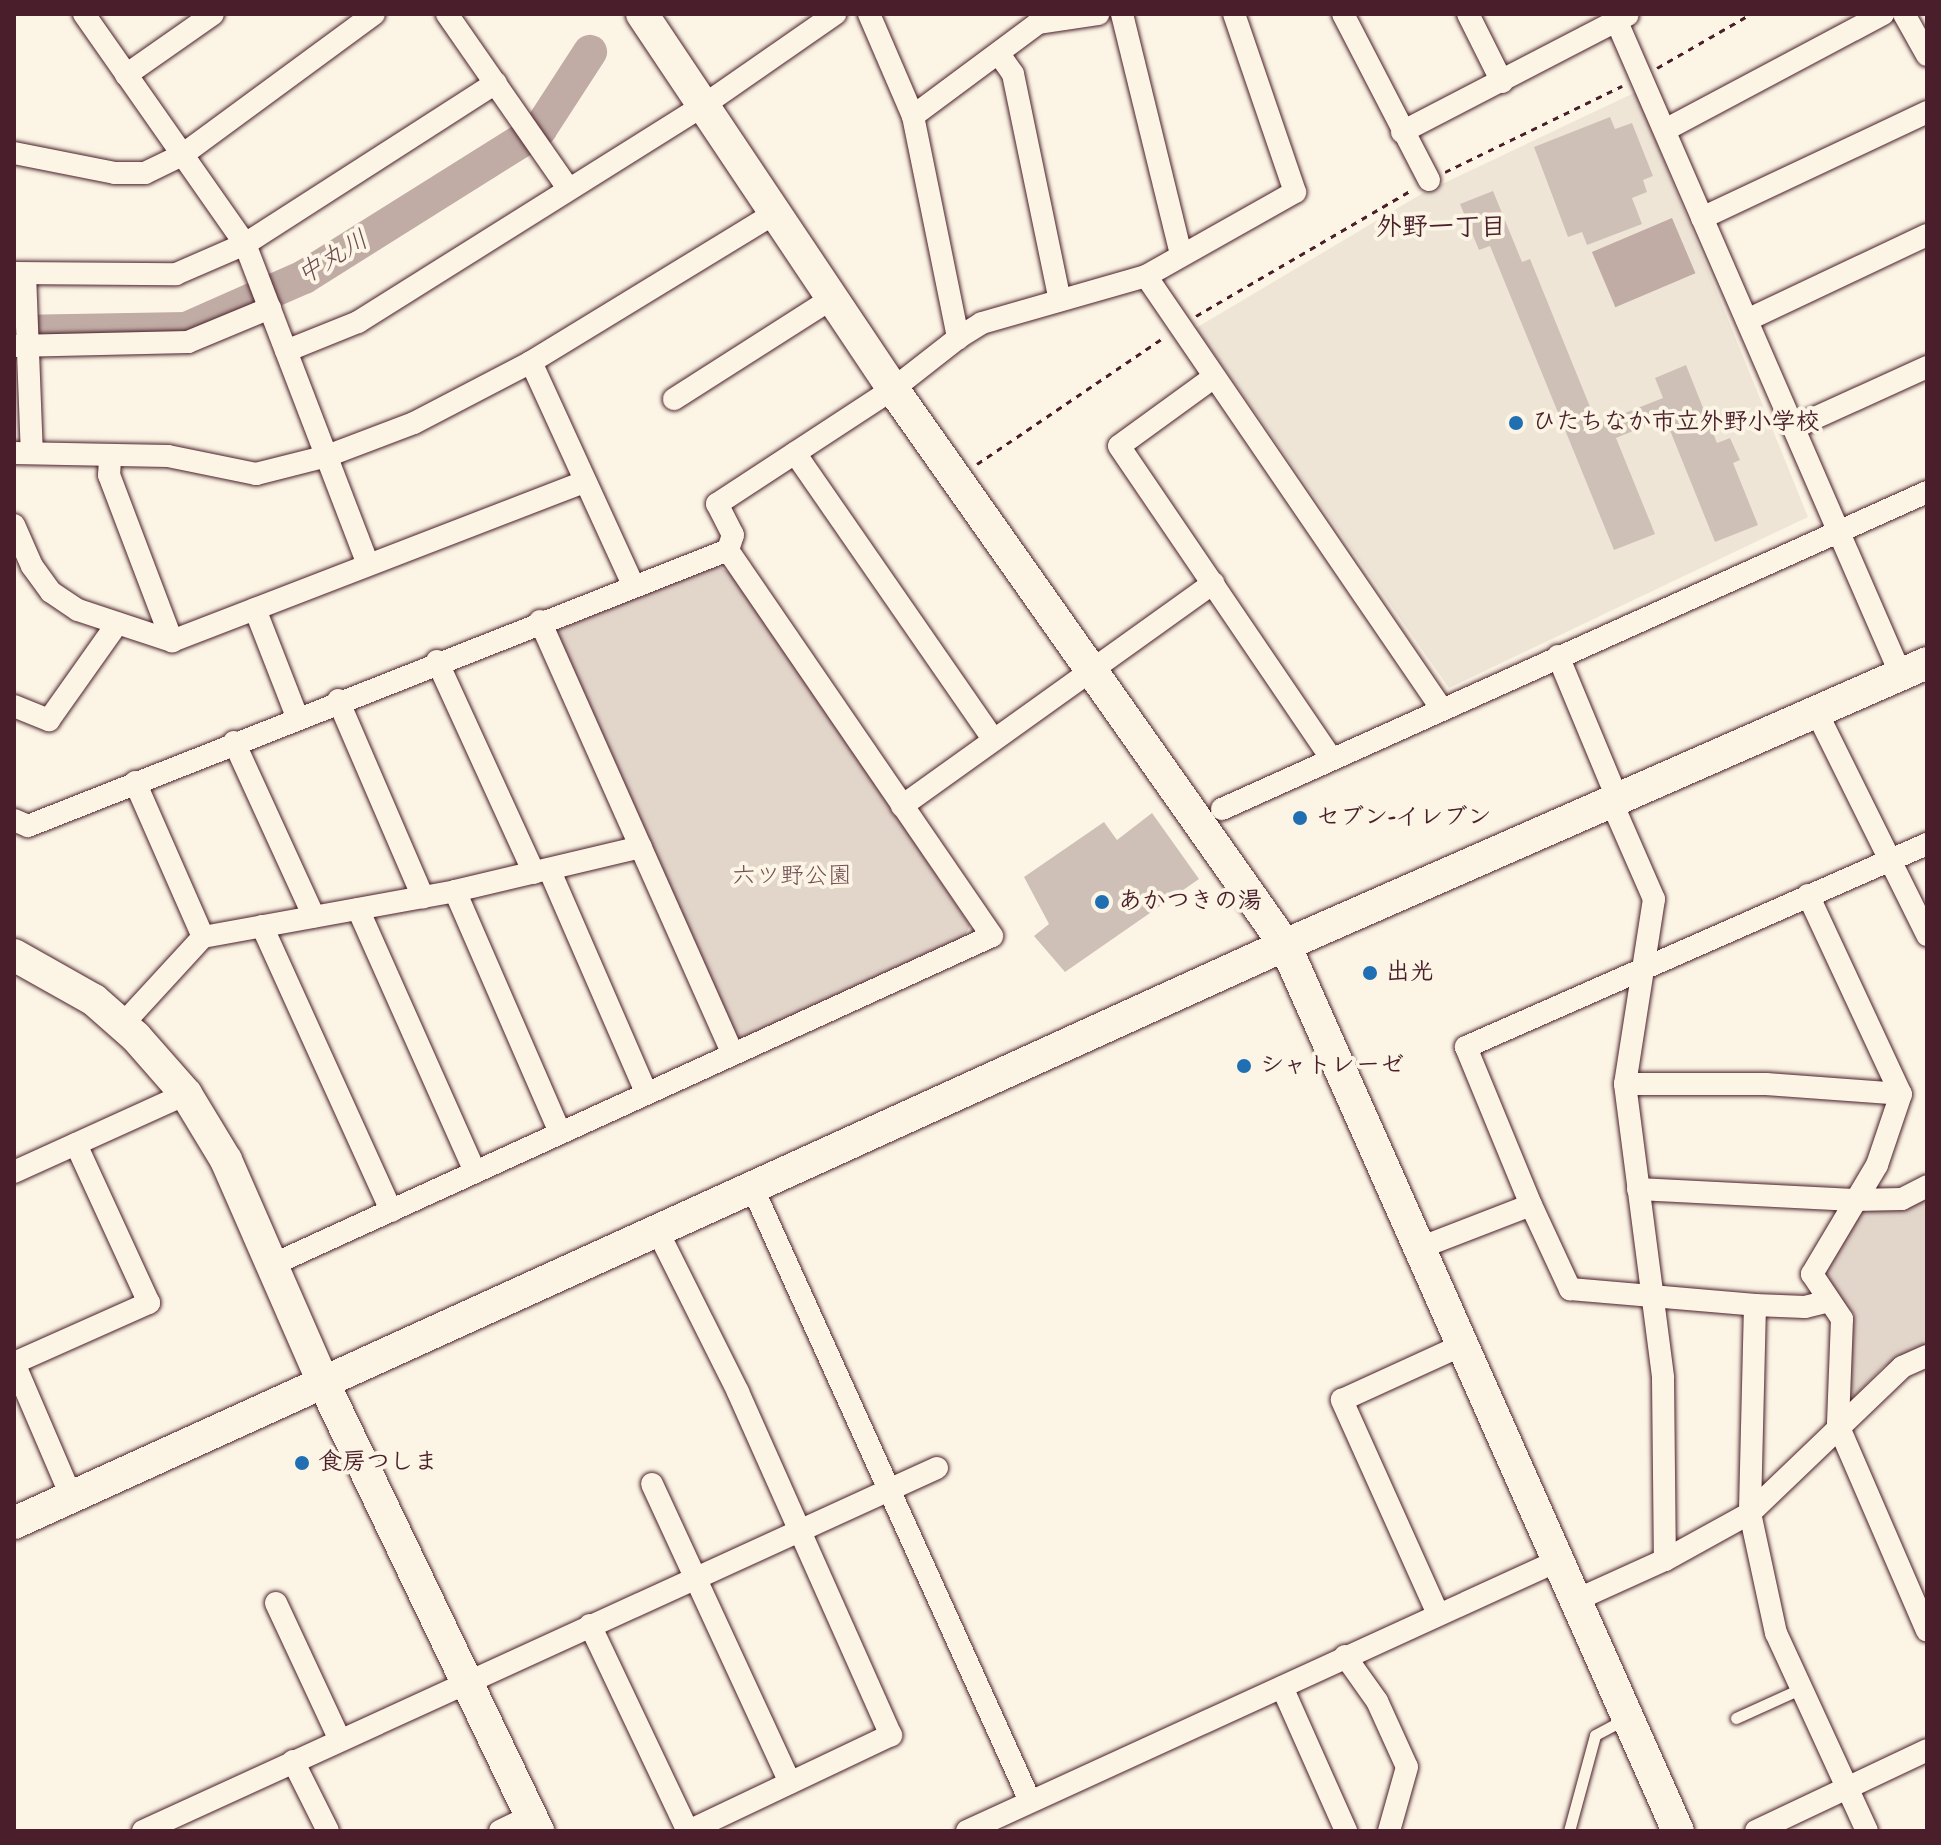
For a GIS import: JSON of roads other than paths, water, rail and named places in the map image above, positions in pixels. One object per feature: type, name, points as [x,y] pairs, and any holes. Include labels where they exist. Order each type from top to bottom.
[{"type":"street","points":[[84,14],[245,244],[368,564]]},
{"type":"street","points":[[126,75],[213,14]]},
{"type":"street","points":[[14,153],[115,173],[145,173],[182,155],[374,14]]},
{"type":"street","points":[[447,14],[568,188]]},
{"type":"street","points":[[642,14],[893,389],[1088,670],[1285,945],[1460,1346],[1678,1831]]},
{"type":"street","points":[[286,351],[358,322],[704,105],[835,14]]},
{"type":"street","points":[[869,14],[913,116],[958,338]]},
{"type":"street","points":[[913,116],[999,54],[1033,18],[1098,14]]},
{"type":"street","points":[[1122,14],[1181,255]]},
{"type":"street","points":[[728,550],[733,535],[717,504],[893,389],[958,338],[982,323],[1146,276],[1295,192],[1234,14]]},
{"type":"street","points":[[1343,14],[1429,180]]},
{"type":"street","points":[[1468,14],[1502,82]]},
{"type":"street","points":[[1665,130],[1883,14]]},
{"type":"street","points":[[1904,14],[1927,55]]},
{"type":"street","points":[[14,1523],[1285,945],[1914,669],[1839,532],[1665,130],[1624,18],[1402,132]]},
{"type":"street","points":[[999,54],[1013,74],[1060,300]]},
{"type":"street","points":[[496,83],[245,244],[176,274],[19,273],[23,453],[110,458],[168,456],[256,474],[327,456],[414,423],[531,362],[775,213]]},
{"type":"street","points":[[1702,218],[1927,112]]},
{"type":"street","points":[[1747,320],[1927,235]]},
{"type":"street","points":[[1146,276],[1441,708]]},
{"type":"street","points":[[20,346],[188,342],[265,299]]},
{"type":"street","points":[[674,399],[831,299]]},
{"type":"street","points":[[531,362],[633,585]]},
{"type":"street","points":[[1795,427],[1927,367]]},
{"type":"street","points":[[1214,377],[1119,446],[1331,758]]},
{"type":"street","points":[[795,453],[992,737]]},
{"type":"street","points":[[110,458],[109,475],[172,641]]},
{"type":"street","points":[[14,525],[32,566],[51,592],[78,610],[172,641],[585,482]]},
{"type":"street","points":[[1222,809],[1927,492]]},
{"type":"street","points":[[14,820],[28,826],[338,700],[728,550]]},
{"type":"street","points":[[274,1264],[992,936],[728,550]]},
{"type":"street","points":[[902,806],[992,737],[1213,583]]},
{"type":"street","points":[[255,609],[297,717]]},
{"type":"street","points":[[540,621],[733,1054]]},
{"type":"street","points":[[14,706],[49,720],[117,624]]},
{"type":"street","points":[[1558,656],[1654,899],[1625,1084],[1663,1378],[1665,1560]]},
{"type":"street","points":[[437,661],[647,1094]]},
{"type":"street","points":[[338,700],[423,897]]},
{"type":"street","points":[[1817,713],[1927,935]]},
{"type":"street","points":[[234,742],[314,917]]},
{"type":"street","points":[[135,782],[203,937]]},
{"type":"street","points":[[1829,1301],[1805,1307],[1755,1305],[1652,1299],[1570,1289],[1531,1205],[1466,1047],[1927,844]]},
{"type":"street","points":[[122,1025],[203,937],[455,891],[641,847]]},
{"type":"street","points":[[455,891],[560,1133]]},
{"type":"street","points":[[1808,895],[1901,1094],[1877,1165],[1812,1274],[1842,1319],[1838,1425],[1927,1631]]},
{"type":"street","points":[[358,909],[475,1172]]},
{"type":"street","points":[[262,926],[391,1211]]},
{"type":"street","points":[[14,955],[94,1000],[122,1025],[186,1094],[226,1160],[324,1384],[534,1824],[500,1831]]},
{"type":"street","points":[[1625,1084],[1766,1084],[1901,1094]]},
{"type":"street","points":[[14,1172],[186,1094]]},
{"type":"street","points":[[71,1496],[14,1363],[149,1303],[76,1144]]},
{"type":"street","points":[[1638,1189],[1854,1200],[1902,1199],[1927,1186]]},
{"type":"street","points":[[753,1189],[1030,1801]]},
{"type":"street","points":[[1417,1249],[1531,1205]]},
{"type":"street","points":[[590,1625],[689,1831],[891,1735],[738,1392],[658,1232]]},
{"type":"street","points":[[1755,1305],[1750,1513],[1776,1633],[1867,1831]]},
{"type":"street","points":[[1438,1614],[1342,1400],[1460,1346]]},
{"type":"street","points":[[1574,1601],[1665,1560],[1750,1513],[1838,1425],[1902,1367],[1927,1356]]},
{"type":"street","points":[[143,1831],[467,1679],[937,1468]]},
{"type":"street","points":[[652,1484],[692,1580],[790,1783]]},
{"type":"street","points":[[967,1831],[1010,1822],[1030,1801],[1557,1561]]},
{"type":"street","points":[[276,1603],[340,1740]]},
{"type":"street","points":[[1345,1656],[1377,1701],[1407,1767],[1389,1831]]},
{"type":"street","points":[[1282,1687],[1346,1831]]},
{"type":"street","points":[[1756,1831],[1927,1750]]},
{"type":"street","points":[[293,1761],[328,1831]]},
{"type":"lane","points":[[1736,1718],[1802,1688]]},
{"type":"lane","points":[[1569,1831],[1595,1735],[1627,1718]]},
{"type":"waterway","name":"中丸川","points":[[14,332],[186,329],[304,277],[540,129],[590,52]]},
{"type":"place","name":"ひたちなか市立外野小学校","points":[[1516,423]]},
{"type":"place","name":"セブン-イレブン","points":[[1300,818]]},
{"type":"place","name":"あかつきの湯","points":[[1102,902]]},
{"type":"place","name":"出光","points":[[1370,973]]},
{"type":"place","name":"シャトレーゼ","points":[[1244,1066]]},
{"type":"place","name":"食房つしま","points":[[302,1463]]},
{"type":"district","name":"外野一丁目","points":[[1441,228]]},
{"type":"park label","name":"六ツ野公園","points":[[792,877]]}]
